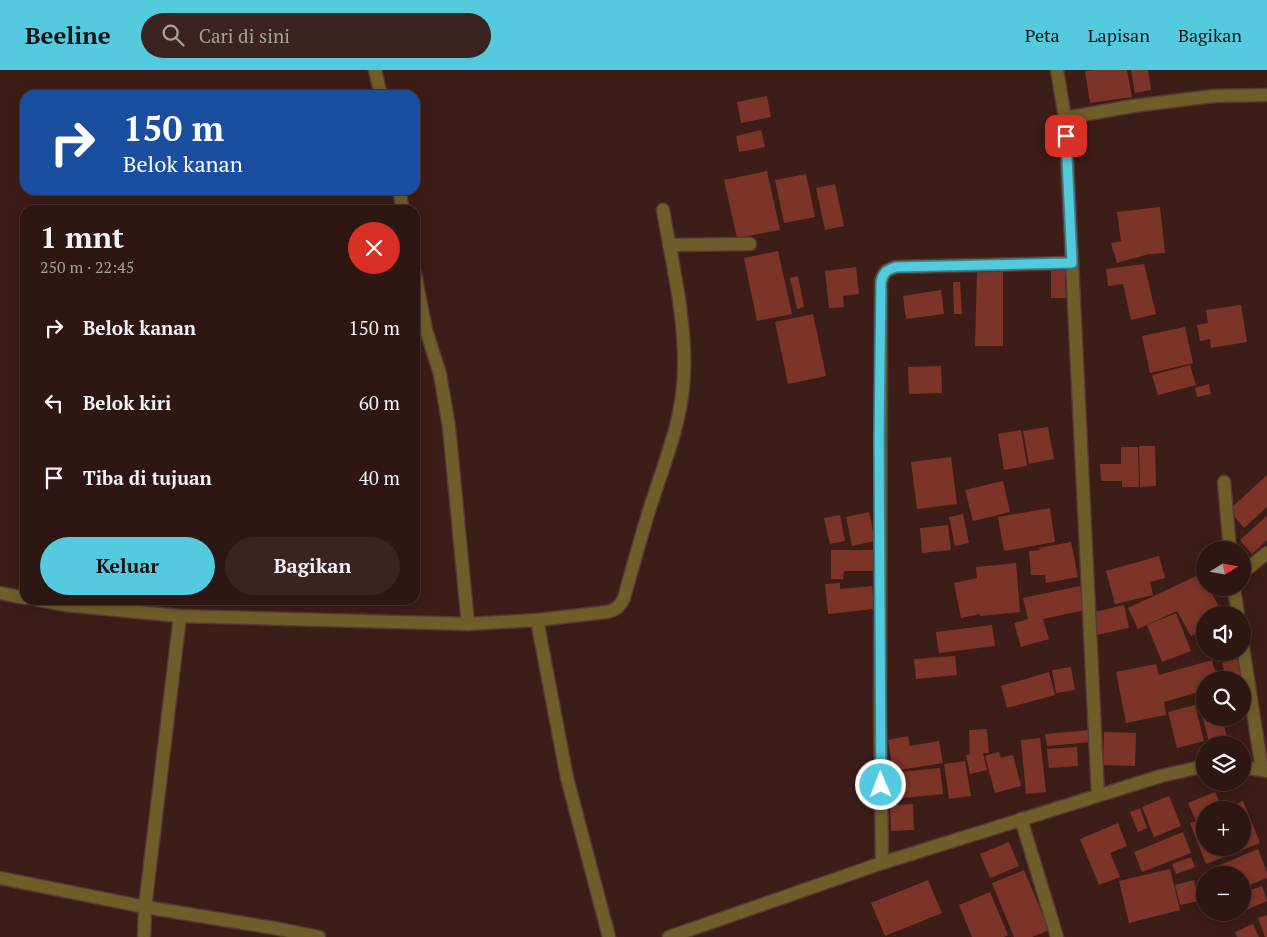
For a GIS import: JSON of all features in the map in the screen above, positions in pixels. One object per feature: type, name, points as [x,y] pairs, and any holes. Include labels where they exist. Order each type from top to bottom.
[{"type":"street","points":[[375,70],[380,90]]},
{"type":"street","points":[[1057,70],[1065,118],[1098,795]]},
{"type":"street","points":[[1065,118],[1133,106],[1204,98],[1267,94]]},
{"type":"street","points":[[65,605],[180,616],[468,624],[537,620],[614,610],[624,598],[649,511],[670,451],[680,411],[684,374],[684,341],[663,210]]},
{"type":"street","points":[[669,245],[750,244]]},
{"type":"street","points":[[882,863],[879,439],[882,274],[888,269],[896,267],[1072,263]]},
{"type":"street","points":[[420,299],[426,330],[440,374],[449,427],[468,624]]},
{"type":"street","points":[[1224,482],[1229,541]]},
{"type":"street","points":[[1251,565],[1267,553]]},
{"type":"street","points":[[0,593],[20,597]]},
{"type":"street","points":[[144,937],[145,907],[180,616]]},
{"type":"street","points":[[537,620],[567,778],[609,937]]},
{"type":"street","points":[[1246,661],[1265,770],[1251,768]]},
{"type":"street","points":[[671,937],[882,863],[1098,795],[1161,776],[1196,768]]},
{"type":"street","points":[[1021,819],[1057,937]]},
{"type":"street","points":[[0,878],[145,907],[319,937]]},
{"type":"building","points":[[1127,70],[1132,97],[1090,103],[1085,71]]},
{"type":"building","points":[[1131,70],[1148,70],[1151,90],[1135,93]]},
{"type":"building","points":[[767,96],[771,117],[741,123],[737,102]]},
{"type":"building","points":[[761,130],[765,147],[739,152],[736,136]]},
{"type":"building","points":[[767,171],[780,230],[737,238],[724,180]]},
{"type":"building","points":[[806,174],[815,217],[784,223],[775,180]]},
{"type":"building","points":[[835,184],[844,226],[825,230],[816,188]]},
{"type":"building","points":[[1160,207],[1165,253],[1149,254],[1117,263],[1111,243],[1121,241],[1117,212]]},
{"type":"building","points":[[778,251],[792,314],[757,321],[744,258]]},
{"type":"building","points":[[1144,264],[1156,314],[1131,320],[1123,284],[1108,286],[1106,269]]},
{"type":"building","points":[[856,267],[859,294],[843,296],[844,307],[829,308],[825,271]]},
{"type":"building","points":[[977,270],[1003,271],[1003,346],[975,346]]},
{"type":"building","points":[[1051,270],[1065,270],[1066,298],[1051,298]]},
{"type":"building","points":[[798,276],[804,307],[797,309],[790,278]]},
{"type":"building","points":[[953,282],[960,282],[962,314],[954,314]]},
{"type":"building","points":[[941,290],[944,314],[906,319],[903,296]]},
{"type":"building","points":[[1241,305],[1247,342],[1211,348],[1210,339],[1200,341],[1197,325],[1208,323],[1206,310]]},
{"type":"building","points":[[813,314],[826,376],[788,384],[775,322]]},
{"type":"building","points":[[1185,327],[1193,363],[1150,373],[1142,336]]},
{"type":"building","points":[[1190,365],[1196,385],[1158,395],[1152,375]]},
{"type":"building","points":[[941,366],[942,393],[909,394],[908,367]]},
{"type":"building","points":[[1209,384],[1211,394],[1197,397],[1195,388]]},
{"type":"building","points":[[1048,427],[1054,459],[1029,464],[1023,431]]},
{"type":"building","points":[[1021,430],[1027,466],[1004,470],[998,434]]},
{"type":"building","points":[[1139,446],[1155,446],[1156,486],[1140,487]]},
{"type":"building","points":[[1121,447],[1138,447],[1139,487],[1122,487],[1122,481],[1101,481],[1100,464],[1121,464]]},
{"type":"building","points":[[951,457],[957,504],[917,509],[911,462]]},
{"type":"building","points":[[1267,475],[1267,507],[1244,528],[1229,510]]},
{"type":"building","points":[[1003,481],[1010,512],[973,521],[965,490]]},
{"type":"building","points":[[1050,508],[1055,542],[1004,551],[998,517]]},
{"type":"building","points":[[869,512],[875,541],[852,546],[846,517]]},
{"type":"building","points":[[963,514],[969,543],[955,546],[949,517]]},
{"type":"building","points":[[840,515],[845,541],[830,544],[824,518]]},
{"type":"building","points":[[1267,516],[1267,540],[1252,554],[1251,541],[1240,540]]},
{"type":"building","points":[[948,525],[951,550],[922,553],[920,528]]},
{"type":"building","points":[[1071,542],[1078,577],[1046,583],[1045,575],[1031,575],[1029,551]]},
{"type":"building","points":[[831,550],[876,550],[876,571],[844,571],[843,579],[831,579]]},
{"type":"building","points":[[1159,556],[1165,578],[1150,582],[1153,595],[1115,604],[1106,571]]},
{"type":"building","points":[[1016,563],[1020,612],[980,616],[980,614],[961,618],[954,583],[977,578],[976,567]]},
{"type":"building","points":[[1196,576],[1196,596],[1213,596],[1219,606],[1196,606],[1196,633],[1191,636],[1177,611],[1138,629],[1128,608]]},
{"type":"building","points":[[840,583],[840,589],[872,586],[874,609],[828,614],[825,584]]},
{"type":"building","points":[[1080,586],[1085,610],[1043,619],[1049,639],[1021,647],[1014,623],[1028,619],[1023,598]]},
{"type":"building","points":[[1124,605],[1129,628],[1096,635],[1091,613]]},
{"type":"building","points":[[1176,613],[1191,651],[1162,662],[1147,625]]},
{"type":"building","points":[[992,625],[995,646],[939,653],[936,632]]},
{"type":"building","points":[[955,656],[957,675],[916,679],[914,659]]},
{"type":"building","points":[[1208,661],[1212,661],[1215,671],[1196,671],[1196,693],[1164,702],[1166,715],[1126,723],[1116,672],[1156,664],[1159,675]]},
{"type":"building","points":[[1238,661],[1241,671],[1224,671],[1222,663]]},
{"type":"building","points":[[1071,667],[1075,690],[1056,693],[1052,670]]},
{"type":"building","points":[[1049,672],[1055,695],[1007,708],[1001,686]]},
{"type":"building","points":[[1195,705],[1196,726],[1200,726],[1203,736],[1196,736],[1196,743],[1177,748],[1168,712]]},
{"type":"building","points":[[1205,726],[1224,726],[1227,736],[1207,736]]},
{"type":"building","points":[[987,729],[989,753],[983,753],[987,770],[970,774],[966,755],[970,754],[969,730]]},
{"type":"building","points":[[1090,730],[1091,742],[1047,746],[1045,734]]},
{"type":"building","points":[[1104,732],[1136,733],[1135,766],[1103,765]]},
{"type":"building","points":[[908,736],[910,746],[939,741],[943,763],[893,771],[888,740]]},
{"type":"building","points":[[1040,738],[1046,792],[1026,794],[1021,740]]},
{"type":"building","points":[[1077,747],[1078,766],[1049,768],[1047,749]]},
{"type":"building","points":[[999,752],[1001,758],[1013,755],[1021,786],[995,793],[985,756]]},
{"type":"building","points":[[965,761],[971,796],[949,799],[944,764]]},
{"type":"building","points":[[940,768],[943,794],[902,798],[899,772]]},
{"type":"building","points":[[1215,792],[1219,801],[1196,801],[1196,821],[1188,803]]},
{"type":"building","points":[[1169,796],[1181,826],[1154,837],[1142,807]]},
{"type":"building","points":[[913,804],[914,830],[891,831],[890,805]]},
{"type":"building","points":[[1140,808],[1147,828],[1138,832],[1130,812]]},
{"type":"building","points":[[1196,821],[1196,838],[1190,823]]},
{"type":"building","points":[[1251,821],[1260,843],[1251,846]]},
{"type":"building","points":[[1118,823],[1127,846],[1110,853],[1120,877],[1099,885],[1080,839]]},
{"type":"building","points":[[1183,832],[1191,853],[1142,872],[1134,852]]},
{"type":"building","points":[[1009,842],[1019,866],[990,878],[980,854]]},
{"type":"building","points":[[1258,849],[1267,872],[1267,878],[1251,884],[1251,866],[1218,866],[1241,856],[1251,856],[1251,852]]},
{"type":"building","points":[[1203,856],[1227,856],[1206,864]]},
{"type":"building","points":[[1191,857],[1195,867],[1176,874],[1172,864]]},
{"type":"building","points":[[1170,869],[1180,910],[1129,923],[1119,881]]},
{"type":"building","points":[[1024,870],[1049,930],[1032,937],[1014,937],[992,883]]},
{"type":"building","points":[[928,880],[942,913],[885,936],[871,903]]},
{"type":"building","points":[[1194,880],[1196,902],[1180,905],[1175,885]]},
{"type":"building","points":[[1262,886],[1267,901],[1251,908],[1251,890]]},
{"type":"building","points":[[990,892],[1008,935],[1004,937],[972,937],[959,905]]},
{"type":"building","points":[[1267,915],[1267,937],[1265,937],[1258,918]]},
{"type":"building","points":[[1253,924],[1259,937],[1237,937],[1235,932]]},
{"type":"route","points":[[881,785],[879,439],[882,274],[888,269],[896,267],[1072,263],[1066,136]]}]
